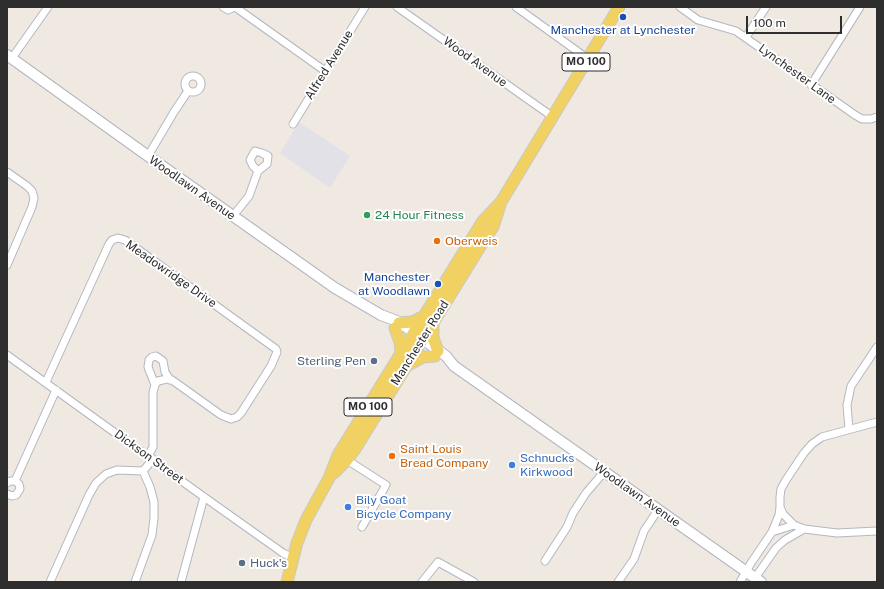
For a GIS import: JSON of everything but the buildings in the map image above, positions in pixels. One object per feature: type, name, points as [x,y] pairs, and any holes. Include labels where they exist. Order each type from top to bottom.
[{"type":"main road","name":"Manchester Road","points":[[329,478],[347,460],[406,367],[417,339],[483,221],[501,202],[619,7]]},
{"type":"main road","points":[[400,355],[400,342],[397,325],[429,319],[437,354],[423,357],[406,367]]},
{"type":"main road","name":"Manchester Road","points":[[287,582],[293,558],[306,520],[329,478],[338,454],[400,355],[417,339]]},
{"type":"street","points":[[9,56],[48,7]]},
{"type":"street","points":[[223,7],[228,10],[235,7],[325,71]]},
{"type":"street","name":"Alfred Avenue","points":[[293,124],[365,7]]},
{"type":"street","name":"Wood Avenue","points":[[397,7],[553,117]]},
{"type":"street","points":[[516,7],[588,59]]},
{"type":"street","name":"Lynchester Lane","points":[[680,7],[698,20],[736,31],[855,115],[862,118],[874,118]]},
{"type":"street","points":[[746,37],[766,7]]},
{"type":"street","points":[[811,85],[860,7]]},
{"type":"street","name":"Woodlawn Avenue","points":[[9,56],[148,156],[342,292],[397,325],[437,354],[446,356],[454,366],[758,580]]},
{"type":"street","points":[[148,156],[188,91]]},
{"type":"street","points":[[233,216],[249,196],[258,171]]},
{"type":"street","points":[[7,172],[27,186],[32,191],[34,198],[32,207],[7,265]]},
{"type":"street","name":"Meadowridge Drive","points":[[46,382],[108,244],[112,240],[118,238],[125,240],[271,344],[277,352],[271,366],[241,413],[237,417],[231,419],[221,415],[170,380]]},
{"type":"street","points":[[849,429],[847,405],[851,386],[877,347]]},
{"type":"street","name":"Dickson Street","points":[[7,354],[204,497],[293,558]]},
{"type":"street","points":[[155,385],[148,367],[149,360],[152,357],[156,356],[163,361],[165,372],[170,380]]},
{"type":"street","points":[[143,471],[151,458],[153,447],[153,392],[155,385],[162,379],[170,380]]},
{"type":"street","points":[[15,481],[56,390]]},
{"type":"street","points":[[740,582],[772,532],[779,515],[781,489],[804,453],[812,444],[822,437],[877,422]]},
{"type":"street","points":[[347,460],[386,485],[362,527]]},
{"type":"street","points":[[50,582],[89,495],[96,483],[106,474],[117,470],[143,471]]},
{"type":"street","points":[[134,582],[152,535],[154,518],[154,502],[150,487],[143,471]]},
{"type":"street","points":[[545,561],[567,527],[581,500],[604,472]]},
{"type":"street","points":[[7,483],[10,481],[15,481]]},
{"type":"street","points":[[7,494],[12,496],[18,493],[20,486],[15,481]]},
{"type":"street","points":[[181,582],[204,497]]},
{"type":"street","points":[[780,507],[788,520],[794,525],[804,529],[837,532],[877,531]]},
{"type":"street","points":[[618,582],[634,559],[644,532],[658,510]]},
{"type":"street","points":[[772,532],[794,525]]},
{"type":"street","points":[[758,580],[776,548],[785,540],[804,529]]},
{"type":"street","points":[[422,582],[438,562],[474,582]]},
{"type":"shaded area","points":[[299,122],[350,156],[330,188],[280,153]]},
{"type":"place","name":"Manchester at Lynchester","points":[[623,17]]},
{"type":"place","name":"24 Hour Fitness","points":[[367,215]]},
{"type":"place","name":"Oberweis","points":[[437,241]]},
{"type":"place","name":"Manchester at Woodlawn","points":[[438,284]]},
{"type":"place","name":"Sterling Pen","points":[[374,361]]},
{"type":"place","name":"Saint Louis Bread Company","points":[[392,456]]},
{"type":"place","name":"Schnucks Kirkwood","points":[[512,465]]},
{"type":"place","name":"Bily Goat Bicycle Company","points":[[348,507]]},
{"type":"place","name":"Huck's","points":[[242,563]]}]
